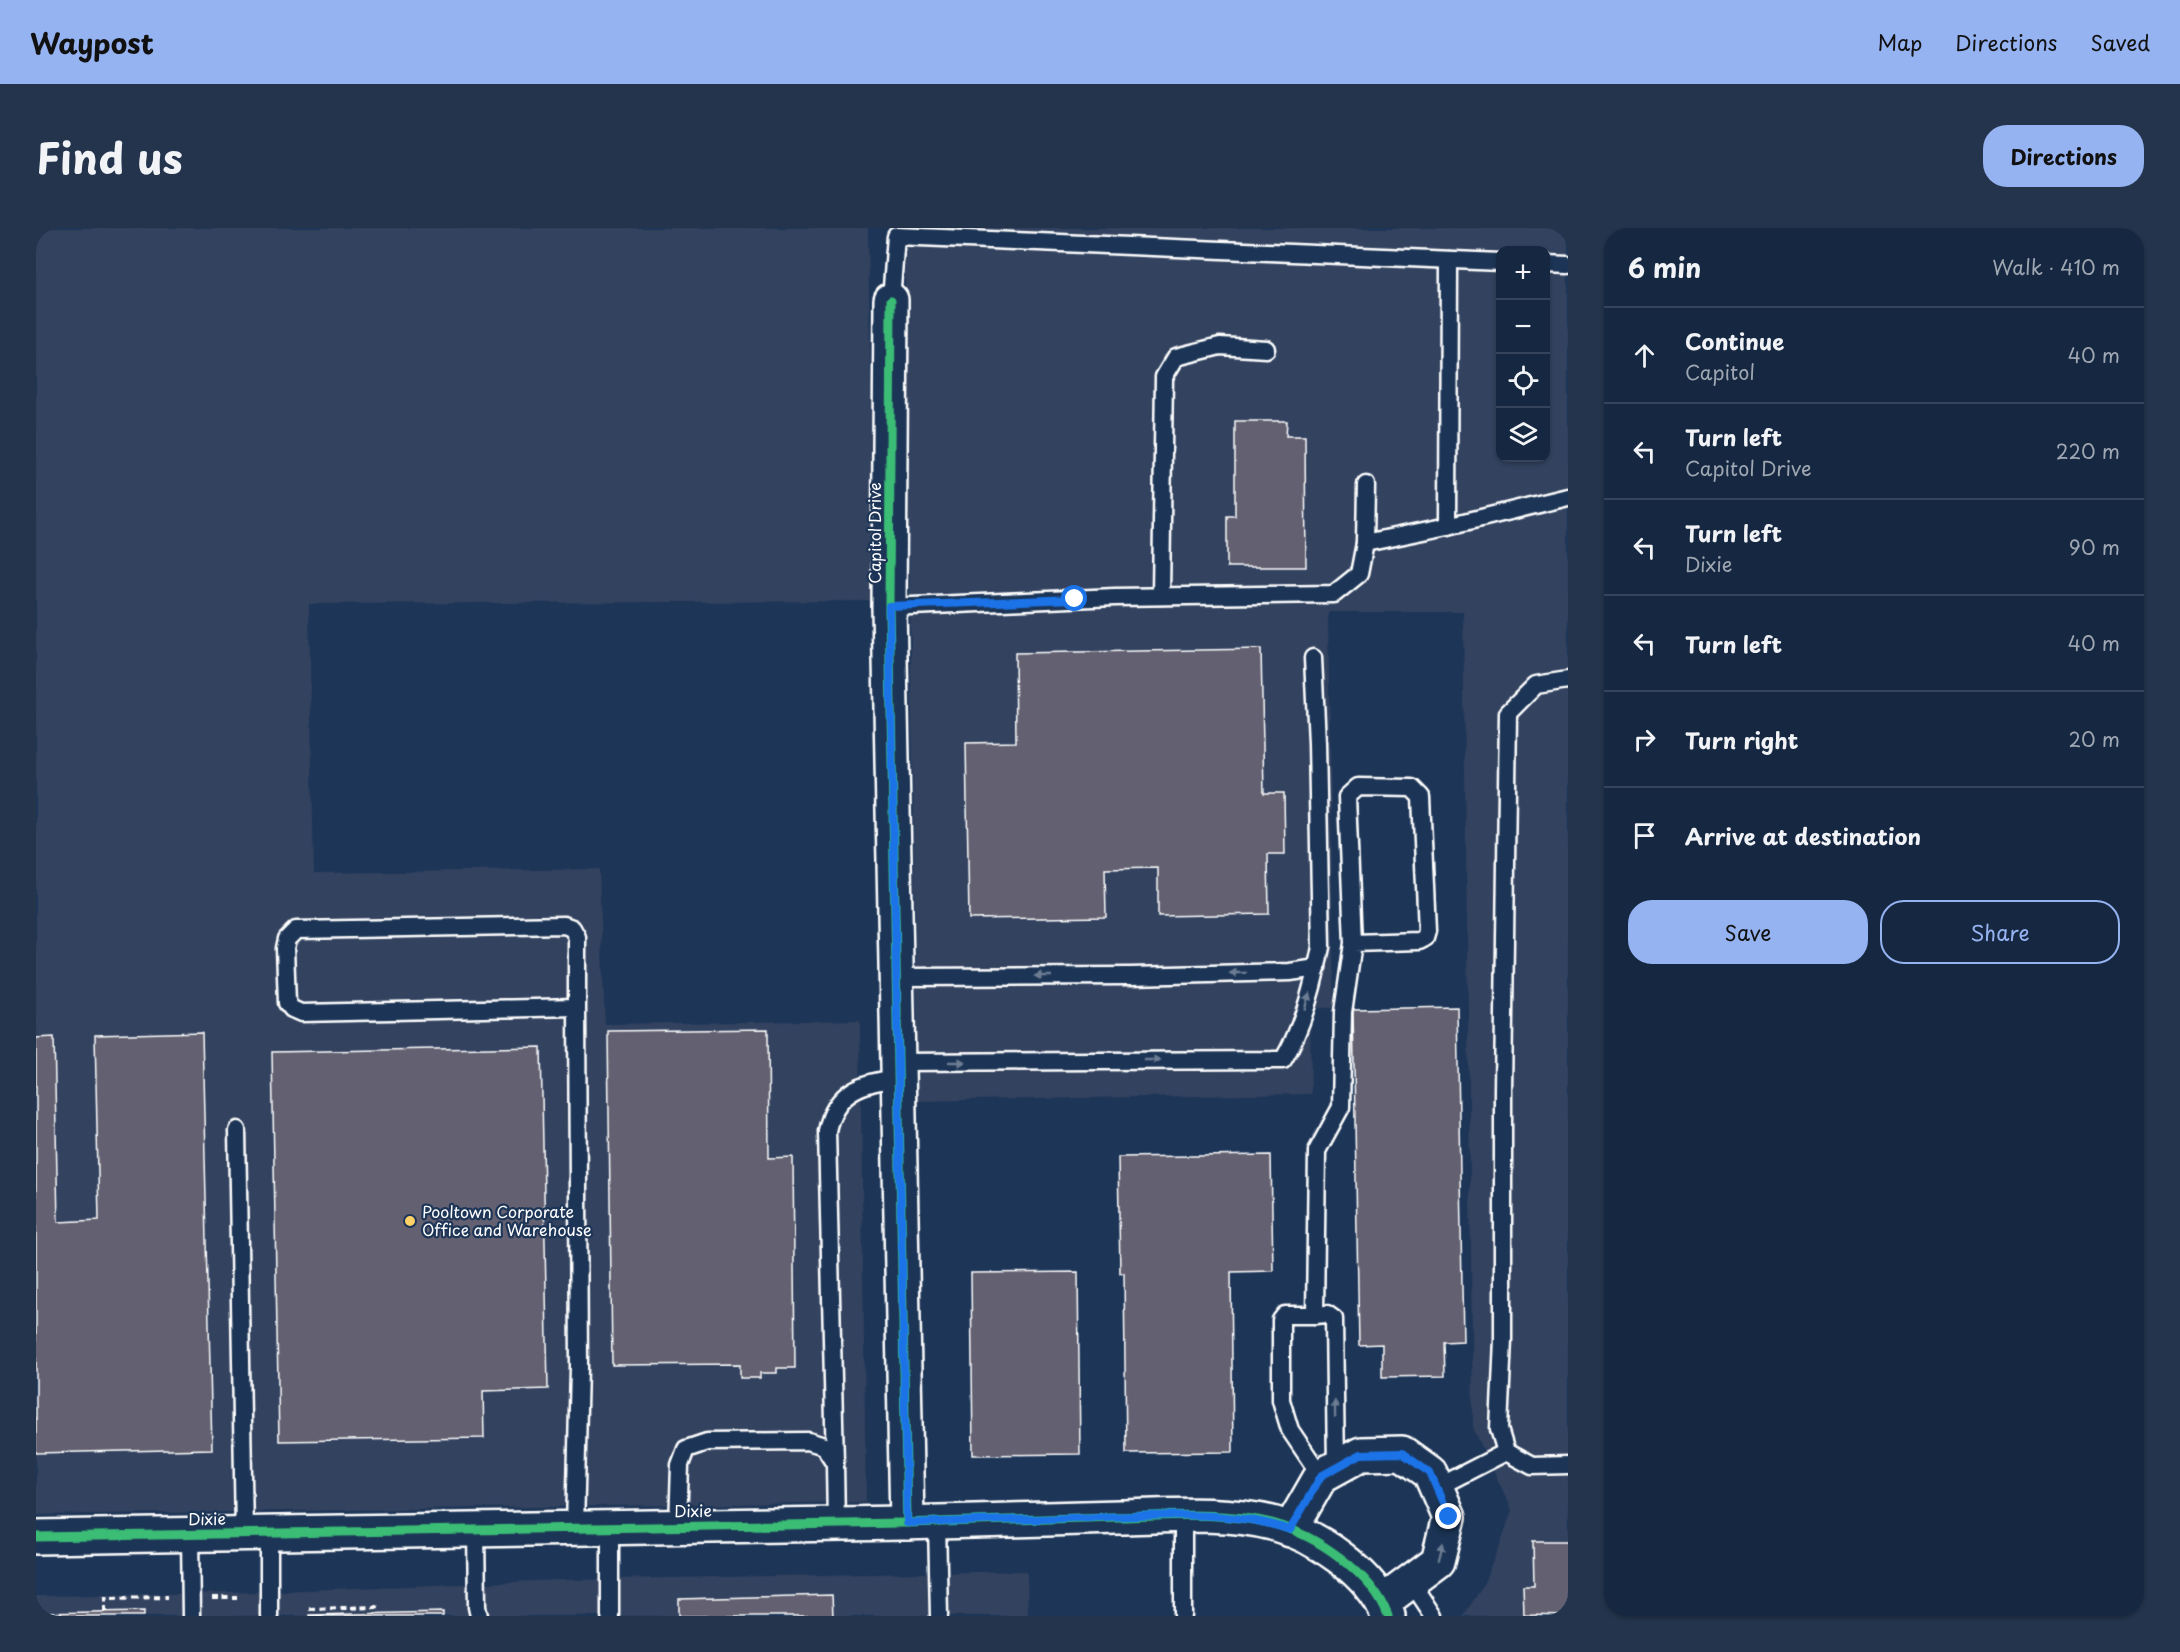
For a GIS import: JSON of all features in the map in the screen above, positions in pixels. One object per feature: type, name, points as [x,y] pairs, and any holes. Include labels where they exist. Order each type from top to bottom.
[{"type":"street","name":"Capitol Drive","points":[[891,300],[889,606],[898,1070],[922,1522]]},
{"type":"street","points":[[1290,1530],[1329,1472],[1361,1454],[1402,1453],[1430,1473],[1449,1517],[1438,1561],[1411,1581],[1386,1609]]},
{"type":"street","name":"Dixie","points":[[36,1537],[836,1524],[1183,1515],[1230,1517],[1271,1523],[1311,1539],[1368,1581],[1386,1609]]},
{"type":"lane","points":[[891,300],[896,236],[1496,262]]},
{"type":"lane","points":[[1448,526],[1449,260]]},
{"type":"lane","points":[[1550,264],[1568,265]]},
{"type":"lane","points":[[1161,596],[1164,377],[1176,357],[1220,346],[1266,349]]},
{"type":"lane","points":[[889,606],[1161,596],[1334,594],[1359,574],[1365,543],[1366,484]]},
{"type":"lane","points":[[1365,543],[1568,497]]},
{"type":"lane","points":[[836,1524],[827,1131],[830,1115],[837,1103],[851,1091],[898,1070],[1283,1060],[1294,1043],[1317,968],[1321,947],[1313,658]]},
{"type":"lane","points":[[1568,680],[1536,685],[1508,713],[1503,1091],[1503,1339],[1499,1429],[1506,1452],[1532,1466],[1568,1465]]},
{"type":"lane","points":[[1316,1315],[1317,1151],[1341,1107],[1343,1012],[1353,943],[1347,797],[1358,787],[1412,788],[1421,797],[1427,932],[1425,938],[1419,941],[1353,943]]},
{"type":"lane","points":[[575,1528],[579,1368],[578,1007],[577,937],[572,928],[564,925],[296,930],[287,939],[285,948],[287,1003],[291,1009],[301,1013],[578,1007]]},
{"type":"lane","points":[[897,977],[1131,976],[1290,972],[1317,968]]},
{"type":"lane","points":[[237,1130],[256,1533],[269,1616]]},
{"type":"lane","points":[[1327,1314],[1334,1319],[1329,1472],[1290,1430],[1281,1400],[1281,1320],[1286,1315],[1327,1314]]},
{"type":"lane","points":[[678,1526],[680,1465],[686,1449],[707,1442],[807,1441],[824,1446],[835,1463]]},
{"type":"lane","points":[[1436,1488],[1506,1452]]},
{"type":"lane","points":[[1183,1515],[1183,1616]]},
{"type":"lane","points":[[922,1522],[939,1616]]},
{"type":"lane","points":[[610,1527],[610,1616]]},
{"type":"lane","points":[[476,1530],[479,1616]]},
{"type":"lane","points":[[190,1534],[191,1616]]},
{"type":"lane","points":[[1411,1581],[1434,1616]]},
{"type":"path","points":[[105,1612],[105,1598],[173,1597]]},
{"type":"path","points":[[209,1598],[238,1598]]},
{"type":"path","points":[[309,1609],[377,1608],[376,1613]]},
{"type":"shaded area","points":[[36,228],[868,228],[874,601],[309,604],[314,873],[599,869],[605,1024],[860,1020],[866,1502],[36,1515]]},
{"type":"shaded area","points":[[904,228],[1568,228],[1568,1616],[1463,1616],[1481,1589],[1512,1510],[1473,1428],[1463,612],[1328,612],[1334,1008],[1310,1008],[1311,1094],[918,1101]]},
{"type":"shaded area","points":[[1027,1571],[1028,1616],[36,1616],[36,1596],[228,1593],[559,1580]]},
{"type":"building","points":[[1235,421],[1287,421],[1286,436],[1305,436],[1306,567],[1227,567],[1227,516],[1235,516]]},
{"type":"building","points":[[1261,649],[1264,793],[1284,793],[1285,854],[1268,854],[1269,914],[1158,916],[1158,868],[1105,869],[1106,917],[969,919],[966,743],[1016,742],[1015,653]]},
{"type":"building","points":[[1457,1007],[1463,1341],[1444,1342],[1445,1376],[1382,1377],[1382,1344],[1359,1345],[1353,1009]]},
{"type":"building","points":[[768,1029],[769,1158],[793,1157],[795,1368],[777,1368],[777,1373],[760,1373],[760,1378],[740,1378],[740,1364],[612,1365],[608,1031]]},
{"type":"building","points":[[202,1032],[212,1449],[36,1453],[36,1038],[54,1037],[58,1222],[99,1220],[95,1035]]},
{"type":"building","name":"Pooltown Corporate Office and Warehouse","points":[[541,1047],[548,1389],[483,1391],[484,1438],[279,1441],[272,1052]]},
{"type":"building","points":[[1271,1155],[1273,1271],[1231,1272],[1233,1452],[1126,1453],[1124,1273],[1120,1273],[1118,1157]]},
{"type":"building","points":[[1078,1272],[1080,1454],[973,1455],[971,1273]]},
{"type":"building","points":[[1533,1541],[1568,1541],[1568,1616],[1524,1615],[1523,1586],[1534,1586]]},
{"type":"building","points":[[832,1595],[833,1616],[679,1616],[679,1599]]},
{"type":"building","points":[[144,1611],[144,1616],[41,1616],[41,1613]]},
{"type":"building","points":[[443,1612],[443,1616],[309,1616],[309,1615]]},
{"type":"cycle path","points":[[891,300],[889,607],[907,1523]]},
{"type":"cycle path","points":[[36,1537],[902,1523],[1176,1515],[1234,1517],[1272,1523],[1324,1546],[1356,1571],[1369,1585],[1388,1616]]},
{"type":"place","name":"Pooltown Corporate Office and Warehouse","points":[[410,1221]]},
{"type":"route","points":[[1075,599],[889,606],[907,1523],[1183,1515],[1230,1517],[1271,1523],[1290,1530],[1321,1476],[1361,1454],[1402,1453],[1430,1473],[1449,1517]]}]
